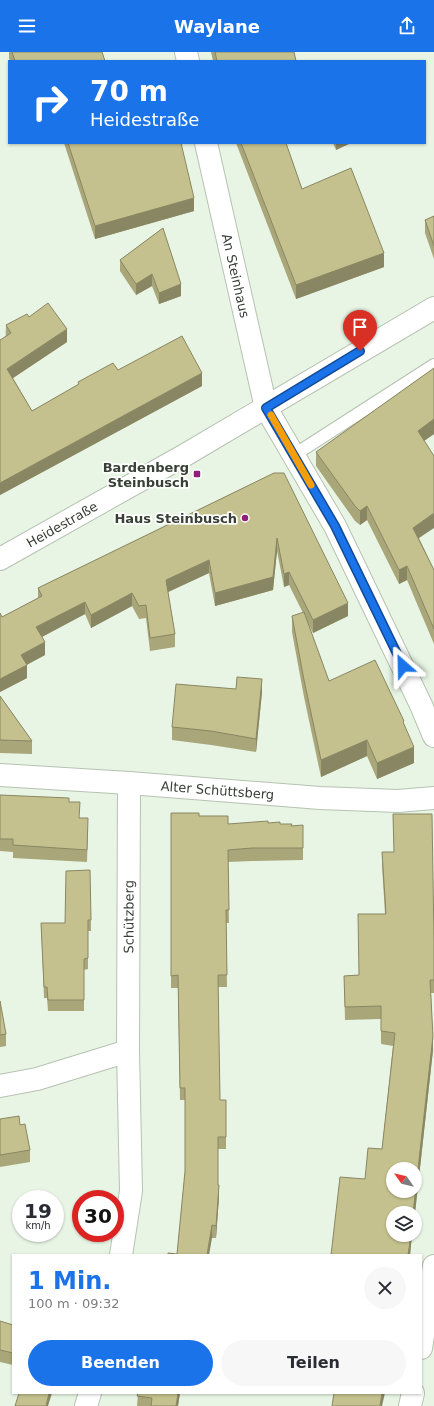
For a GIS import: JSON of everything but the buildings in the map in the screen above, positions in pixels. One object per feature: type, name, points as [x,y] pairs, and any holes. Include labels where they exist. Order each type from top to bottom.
[{"type":"street","name":"An Steinhaus","points":[[206,144],[266,408],[342,539],[421,705],[434,736]]},
{"type":"street","name":"Heidestraße","points":[[0,559],[266,408],[434,308]]},
{"type":"street","name":"Alter Schüttsberg","points":[[0,775],[129,783],[320,798],[398,801],[434,798]]},
{"type":"street","name":"Schützberg","points":[[121,1254],[131,1191],[128,1051],[129,783]]},
{"type":"street","points":[[0,1086],[37,1078],[128,1051]]},
{"type":"street","points":[[422,1342],[434,1266]]},
{"type":"street","points":[[86,1406],[90,1394]]},
{"type":"street","points":[[410,1406],[413,1394]]},
{"type":"lane","points":[[294,455],[434,365]]},
{"type":"slow traffic","points":[[271,415],[311,485]]},
{"type":"place","name":"Bardenberg Steinbusch","points":[[197,474]]},
{"type":"place","name":"Haus Steinbusch","points":[[245,518]]},
{"type":"route","points":[[360,351],[266,408],[335,526],[403,666]]}]
